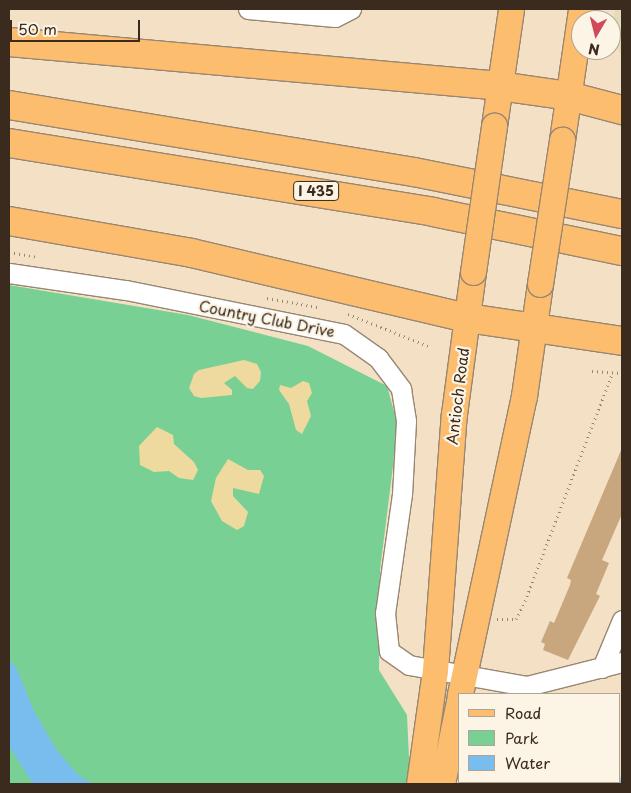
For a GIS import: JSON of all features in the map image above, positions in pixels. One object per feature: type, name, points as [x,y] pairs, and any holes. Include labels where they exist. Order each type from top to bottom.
[{"type":"highway","points":[[9,42],[500,86],[569,96],[622,110]]},
{"type":"highway","name":"I 435","points":[[9,105],[414,172],[622,214]]},
{"type":"highway","name":"I 435","points":[[9,142],[433,212],[622,251]]},
{"type":"highway","points":[[9,221],[192,253],[467,318],[622,342]]},
{"type":"main road","name":"Antioch Road","points":[[419,784],[435,670],[449,466],[473,272],[511,9]]},
{"type":"main road","points":[[461,688],[524,396],[581,9]]},
{"type":"main road","points":[[442,781],[458,703]]},
{"type":"street","points":[[248,9],[343,13]]},
{"type":"street","name":"Country Club Drive","points":[[9,273],[126,290],[344,334],[378,358],[401,389],[406,421],[402,494],[385,613],[389,651],[409,665],[435,670],[461,688],[527,686],[622,662]]},
{"type":"street","points":[[602,668],[622,620]]},
{"type":"path","points":[[592,371],[622,373]]},
{"type":"path","points":[[497,620],[516,619],[525,601],[613,372]]},
{"type":"shaded area","points":[[622,9],[622,59],[621,10],[615,10]]},
{"type":"green space","points":[[9,285],[188,315],[308,346],[387,386],[398,426],[380,570],[379,670],[407,715],[410,779],[443,784],[9,784]]},
{"type":"sand","points":[[244,360],[257,364],[261,372],[260,381],[253,389],[247,388],[235,376],[224,383],[232,390],[232,395],[201,398],[194,396],[189,388],[194,374],[199,370]]},
{"type":"sand","points":[[303,381],[309,383],[312,393],[307,401],[311,416],[302,434],[296,430],[289,404],[279,390],[280,385],[291,388]]},
{"type":"sand","points":[[157,427],[173,435],[174,444],[194,462],[198,470],[193,480],[179,478],[169,471],[154,472],[140,465],[139,446]]},
{"type":"sand","points":[[228,459],[248,470],[260,470],[264,476],[259,494],[233,488],[233,496],[248,512],[244,526],[237,530],[222,521],[211,501],[216,478]]},
{"type":"water","points":[[9,660],[16,667],[34,711],[56,749],[78,775],[93,784],[33,784],[9,746]]},
{"type":"water","points":[[622,767],[622,784],[531,784],[621,783]]},
{"type":"building","points":[[622,448],[622,514],[602,560],[609,563],[596,594],[600,596],[568,660],[543,650],[545,644],[541,642],[550,621],[554,623],[570,585],[571,580],[567,578]]}]
